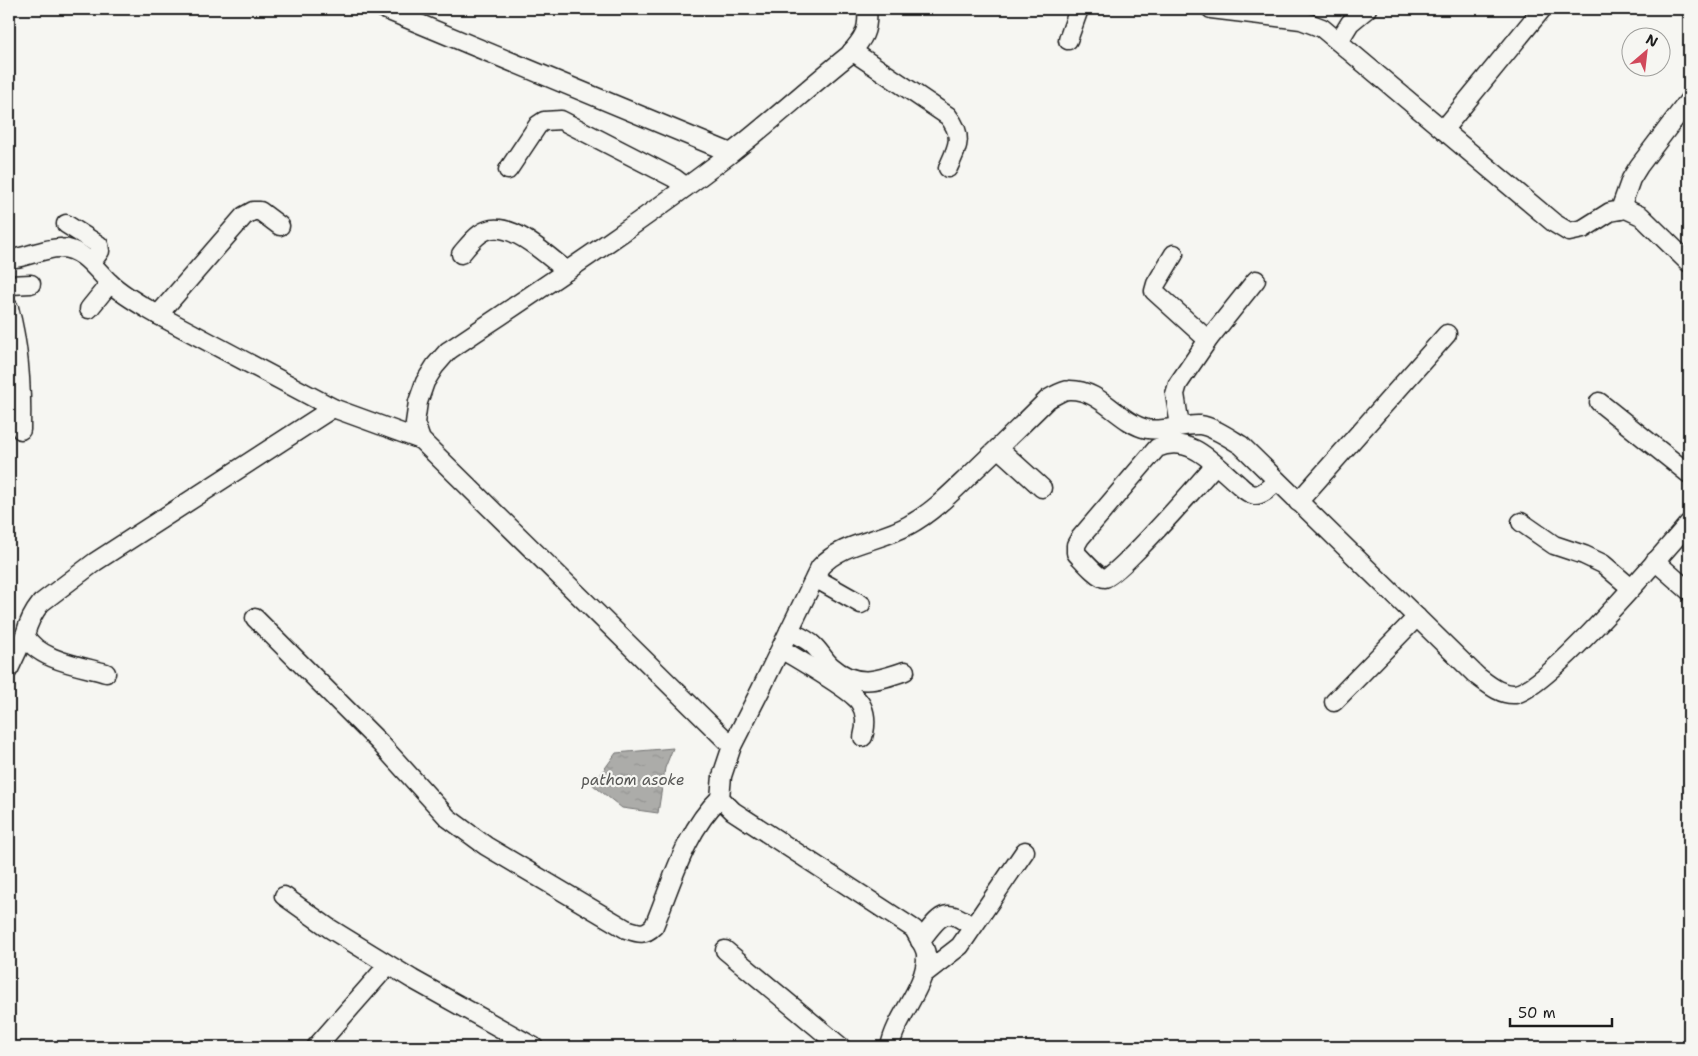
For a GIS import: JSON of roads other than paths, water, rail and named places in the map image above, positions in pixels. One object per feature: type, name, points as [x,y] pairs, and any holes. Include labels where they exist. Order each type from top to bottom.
[{"type":"street","points":[[384,9],[731,153]]},
{"type":"street","points":[[421,440],[415,423],[418,402],[425,382],[435,366],[448,351],[567,271],[731,153],[860,43],[868,28],[867,9]]},
{"type":"street","points":[[1068,40],[1079,9]]},
{"type":"street","points":[[1211,9],[1244,11],[1301,20],[1322,28],[1340,41],[1554,223],[1569,232],[1583,229],[1610,212],[1626,209],[1641,216],[1689,263]]},
{"type":"street","points":[[1340,41],[1350,23],[1366,9]]},
{"type":"street","points":[[1444,130],[1542,9]]},
{"type":"street","points":[[852,51],[948,116],[956,125],[958,145],[948,168]]},
{"type":"street","points":[[1620,210],[1631,179],[1639,166],[1689,100]]},
{"type":"street","points":[[508,170],[538,125],[544,121],[561,120],[674,178],[686,187]]},
{"type":"street","points":[[158,315],[244,216],[260,211],[280,226]]},
{"type":"street","points":[[66,224],[99,245],[100,251],[92,262]]},
{"type":"street","points":[[461,254],[480,234],[486,231],[507,230],[522,236],[567,271]]},
{"type":"street","points":[[9,258],[61,248],[74,251],[92,262],[110,282],[131,299],[158,315],[333,408],[421,440],[732,746]]},
{"type":"street","points":[[1174,254],[1154,290],[1208,340]]},
{"type":"street","points":[[1180,426],[1174,394],[1178,384],[1208,340],[1256,280]]},
{"type":"street","points":[[89,309],[110,282]]},
{"type":"street","points":[[9,285],[31,284]]},
{"type":"street","points":[[9,308],[19,360],[22,392],[21,430]]},
{"type":"street","points":[[1298,502],[1447,334]]},
{"type":"street","points":[[255,618],[380,744],[448,818],[486,846],[626,929],[640,933],[648,932],[654,926],[687,844],[708,810],[720,798],[722,776],[732,746],[820,566],[830,556],[848,547],[885,536],[909,525],[940,503],[1048,399],[1068,390],[1084,392],[1101,400],[1135,425],[1160,430],[1180,426],[1202,425],[1222,434],[1241,446],[1477,676],[1498,691],[1515,694],[1533,686],[1559,664],[1689,523]]},
{"type":"street","points":[[1599,402],[1689,474]]},
{"type":"street","points":[[9,669],[34,612],[54,591],[95,562],[333,408]]},
{"type":"street","points":[[1215,465],[1134,554],[1111,576],[1105,578],[1100,576],[1076,554],[1076,545],[1080,538],[1157,448],[1170,444],[1183,444],[1196,449],[1253,495],[1260,494],[1277,481]]},
{"type":"street","points":[[998,448],[1042,488]]},
{"type":"street","points":[[1521,522],[1554,545],[1584,555],[1603,564],[1631,588]]},
{"type":"street","points":[[1655,561],[1689,591]]},
{"type":"street","points":[[814,578],[861,604]]},
{"type":"street","points":[[1334,702],[1417,617]]},
{"type":"street","points":[[789,631],[813,644],[829,665],[840,673],[854,679],[876,681],[905,671]]},
{"type":"street","points":[[25,635],[29,644],[41,652],[106,673]]},
{"type":"street","points":[[781,649],[860,702],[866,726],[864,737]]},
{"type":"street","points":[[720,798],[733,810],[914,929],[926,952],[924,974],[893,1033],[890,1047]]},
{"type":"street","points":[[924,974],[960,946],[1025,852]]},
{"type":"street","points":[[284,896],[329,928],[388,964],[534,1047]]},
{"type":"street","points":[[920,940],[937,919],[944,915],[959,917],[972,927]]},
{"type":"street","points":[[725,950],[841,1047]]},
{"type":"street","points":[[316,1047],[388,964]]},
{"type":"water","name":"pathom asoke","points":[[673,748],[665,768],[658,813],[622,808],[593,785],[616,753]]}]
